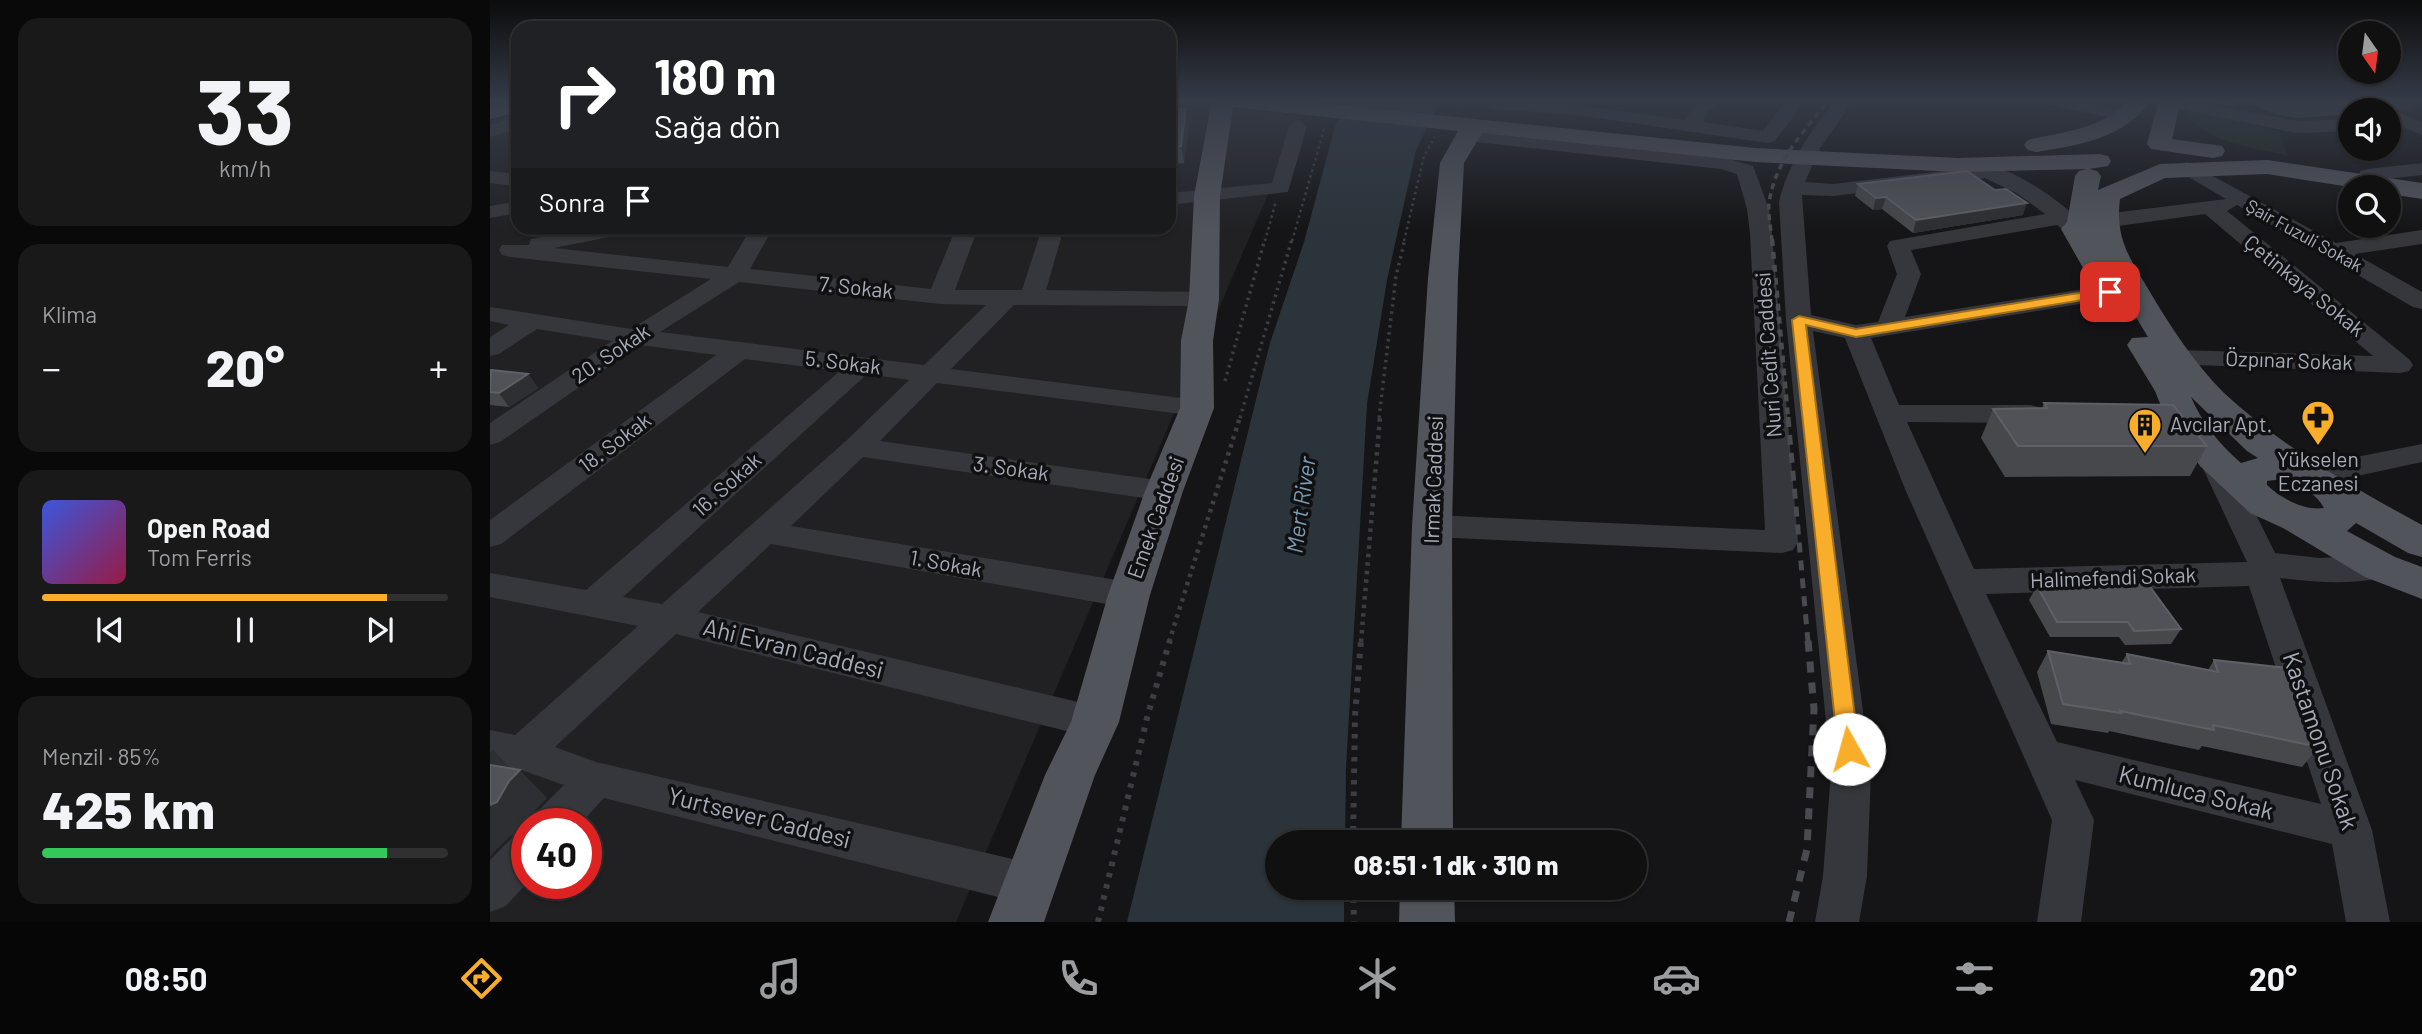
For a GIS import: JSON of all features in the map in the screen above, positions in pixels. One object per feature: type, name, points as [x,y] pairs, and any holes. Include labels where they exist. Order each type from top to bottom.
[{"type":"main road","name":"Emek Caddesi","points":[[1016,922],[1070,775],[1095,722],[1129,595],[1164,491],[1197,408],[1197,341],[1204,299],[1207,196],[1216,143]]},
{"type":"main road","name":"Irmak Caddesi","points":[[1427,830],[1432,526],[1443,278],[1452,163],[1463,143]]},
{"type":"main road","points":[[1666,143],[1752,155],[2096,148],[2130,170],[2169,161],[2258,157]]},
{"type":"main road","points":[[2101,143],[2096,148],[2088,176],[2080,222],[2110,292],[2172,391],[2169,415],[2264,504],[2380,567],[2422,584]]},
{"type":"main road","points":[[1840,154],[1958,164],[2096,148],[2103,143]]},
{"type":"main road","points":[[2134,143],[2169,161],[2267,167],[2422,191]]},
{"type":"main road","points":[[2169,143],[2169,161]]},
{"type":"main road","points":[[2218,143],[2258,157],[2368,175]]},
{"type":"main road","points":[[2081,222],[2108,195],[2169,161]]},
{"type":"main road","points":[[2401,180],[2422,184]]},
{"type":"main road","points":[[2081,222],[2108,244],[2149,316],[2209,397],[2260,443],[2422,543]]},
{"type":"main road","points":[[2248,487],[2248,474],[2261,467],[2284,467],[2326,486],[2345,511],[2337,520],[2317,523],[2291,517]]},
{"type":"main road","points":[[1427,900],[1427,922]]},
{"type":"street","points":[[1176,198],[1280,188],[1293,143]]},
{"type":"street","name":"Nuri Cedit Caddesi","points":[[1814,143],[1792,188],[1790,220],[1851,772],[1845,876],[1837,922]]},
{"type":"street","name":"Nuri Cedit Caddesi","points":[[1432,526],[1782,542],[1761,234],[1752,155]]},
{"type":"street","name":"Şair Fuzuli Sokak","points":[[2169,161],[2422,302]]},
{"type":"street","points":[[1958,164],[2002,176],[2081,222]]},
{"type":"street","points":[[2368,175],[2422,169]]},
{"type":"street","points":[[1792,188],[1833,190],[1986,172]]},
{"type":"street","points":[[490,177],[511,179]]},
{"type":"street","points":[[2059,922],[2073,820],[1887,413],[1872,330],[1909,274],[1898,246],[2245,203]]},
{"type":"street","points":[[490,212],[511,208]]},
{"type":"street","name":"Çetinkaya Sokak","points":[[2208,208],[2400,365]]},
{"type":"street","points":[[500,252],[586,235]]},
{"type":"street","points":[[734,274],[758,235]]},
{"type":"street","points":[[940,297],[964,235]]},
{"type":"street","points":[[506,750],[670,619],[857,447],[929,374],[1019,299],[1050,235]]},
{"type":"street","points":[[2330,251],[2422,237]]},
{"type":"street","name":"7. Sokak","points":[[500,252],[940,297],[1204,299]]},
{"type":"street","name":"20. Sokak","points":[[490,436],[635,337],[734,274]]},
{"type":"street","points":[[1799,320],[1872,330],[2110,292]]},
{"type":"street","name":"5. Sokak","points":[[490,314],[635,337],[1197,408]]},
{"type":"street","points":[[490,348],[532,321]]},
{"type":"street","name":"18. Sokak","points":[[490,536],[740,350]]},
{"type":"street","name":"Özpınar Sokak","points":[[2179,358],[2400,365]]},
{"type":"street","name":"16. Sokak","points":[[592,605],[861,366]]},
{"type":"street","points":[[1887,413],[2061,415]]},
{"type":"street","name":"3. Sokak","points":[[857,447],[1164,491]]},
{"type":"street","points":[[2326,486],[2422,453]]},
{"type":"street","name":"Kastamonu Sokak","points":[[2213,458],[2263,569],[2351,830],[2368,922]]},
{"type":"street","name":"1. Sokak","points":[[764,532],[1129,595]]},
{"type":"street","name":"Halimefendi Sokak","points":[[1964,582],[2263,569],[2380,567]]},
{"type":"street","name":"Ahi Evran Caddesi","points":[[490,585],[670,619],[1095,722]]},
{"type":"street","name":"Yurtsever Caddesi","points":[[506,750],[596,779],[1030,884]]},
{"type":"street","name":"Kumluca Sokak","points":[[2041,755],[2351,830]]},
{"type":"street","points":[[568,808],[596,779]]},
{"type":"street","points":[[490,891],[511,869]]},
{"type":"path","points":[[1098,922],[1148,714],[1190,570],[1255,372],[1318,143]]},
{"type":"path","points":[[1353,830],[1355,716],[1380,411],[1395,289],[1424,156],[1442,143]]},
{"type":"path","points":[[1353,900],[1354,922]]},
{"type":"shaded area","points":[[490,143],[511,143],[511,235],[1176,235],[1176,143],[1290,143],[956,922],[490,922]]},
{"type":"shaded area","points":[[2234,143],[2283,143],[2287,155]]},
{"type":"water","name":"Mert River","points":[[1331,143],[1419,143],[1387,280],[1367,404],[1346,768],[1345,830],[1265,830],[1265,900],[1344,900],[1344,922],[1127,922],[1270,343],[1304,242]]},
{"type":"building","points":[[1967,171],[1995,190],[2006,189],[2027,203],[1916,220],[1886,197],[1876,198],[1858,184]]},
{"type":"building","points":[[491,370],[528,374],[499,393],[490,392]]},
{"type":"building","points":[[2044,403],[2173,405],[2207,446],[2018,446],[1993,409],[2047,408]]},
{"type":"building","points":[[2148,584],[2181,629],[2134,631],[2128,622],[2057,622],[2037,586]]},
{"type":"building","points":[[2048,651],[2130,664],[2127,654],[2218,672],[2214,660],[2296,669],[2319,747],[2213,725],[2214,730],[2120,711],[2121,713],[2063,704]]},
{"type":"building","points":[[490,765],[520,770],[509,781],[497,802],[490,805]]},
{"type":"railway","points":[[1772,241],[1769,217],[1772,188],[1795,143]]},
{"type":"railway","points":[[1772,239],[1788,418]]},
{"type":"railway","points":[[1788,417],[1808,642]]},
{"type":"railway","points":[[1789,922],[1807,849],[1814,709],[1808,640]]},
{"type":"place","name":"Yükselen Eczanesi","points":[[2318,447]]},
{"type":"place","name":"Avcılar Apt.","points":[[2145,455]]},
{"type":"route","points":[[1849,749],[1799,320],[1856,333],[2110,292]]}]
